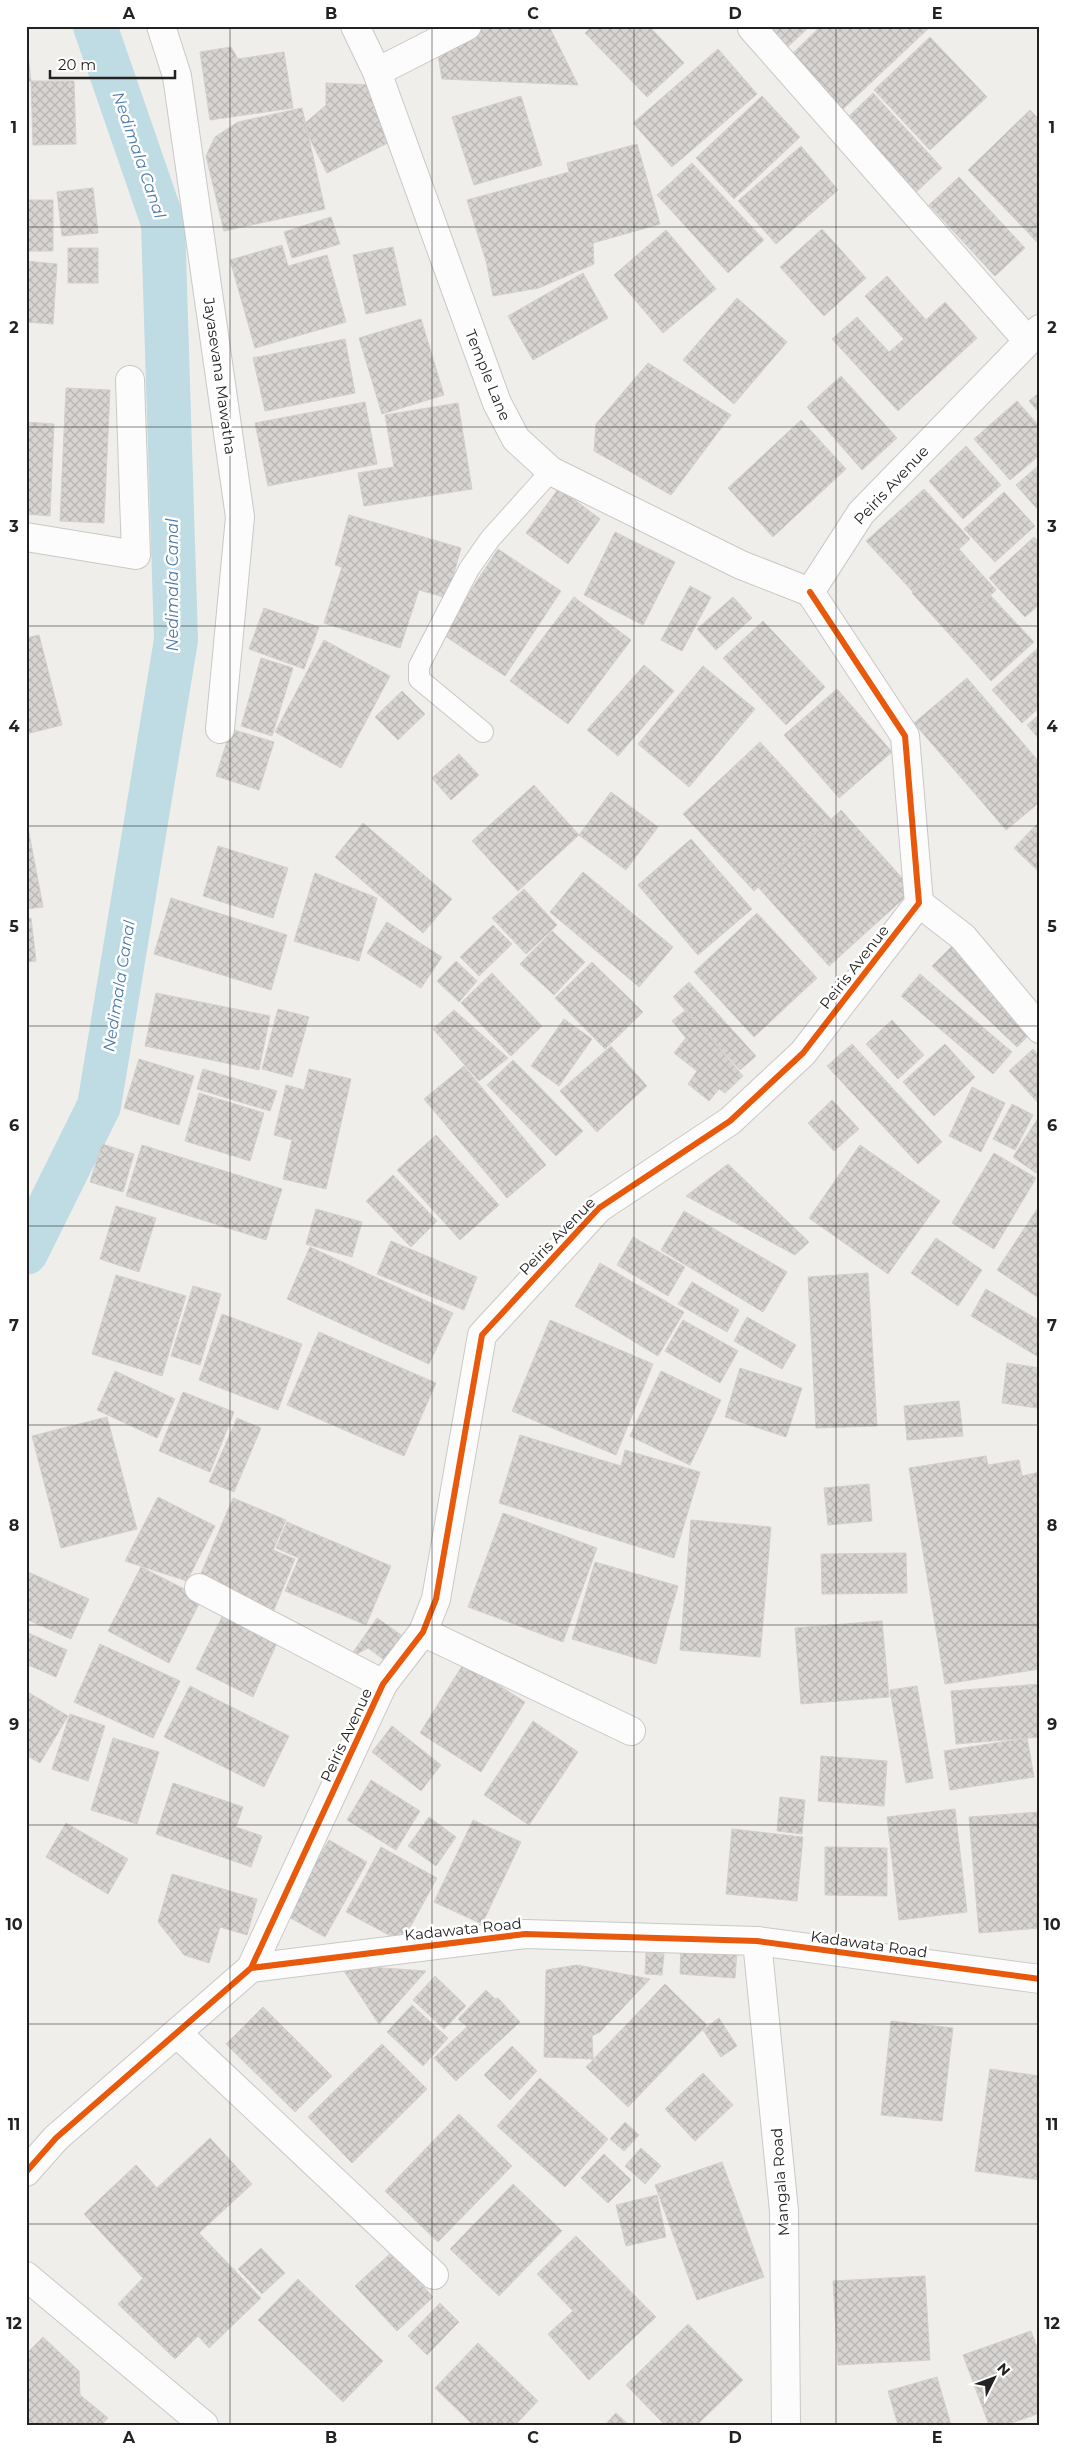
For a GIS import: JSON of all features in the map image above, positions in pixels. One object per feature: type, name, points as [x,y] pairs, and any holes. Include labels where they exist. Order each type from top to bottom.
[{"type":"street","name":"Jayasevana Mawatha","points":[[161,26],[177,76],[240,517],[220,729]]},
{"type":"street","name":"Temple Lane","points":[[355,26],[377,72],[497,403],[516,439],[551,471],[741,565],[810,592]]},
{"type":"street","points":[[377,72],[468,26]]},
{"type":"street","points":[[752,28],[1034,335]]},
{"type":"street","name":"Peiris Avenue","points":[[810,592],[861,513],[1034,335]]},
{"type":"street","points":[[26,537],[136,555],[130,380]]},
{"type":"street","points":[[810,592],[905,736],[919,903],[963,937],[1040,1029]]},
{"type":"street","name":"Peiris Avenue","points":[[251,1968],[383,1684],[423,1632],[436,1598],[482,1335],[599,1208],[730,1121],[803,1053],[919,903]]},
{"type":"street","points":[[199,1588],[383,1684]]},
{"type":"street","points":[[423,1632],[631,1731]]},
{"type":"street","name":"Kadawata Road","points":[[251,1968],[525,1934],[757,1941],[1040,1980]]},
{"type":"street","name":"Mangala Road","points":[[757,1941],[784,2211],[786,2425]]},
{"type":"street","points":[[26,2172],[56,2138],[178,2034],[251,1968]]},
{"type":"street","points":[[178,2034],[434,2275]]},
{"type":"street","points":[[26,2276],[204,2425]]},
{"type":"lane","points":[[483,732],[419,679],[420,666],[469,569],[490,539],[551,471]]},
{"type":"building","points":[[467,26],[549,26],[578,85],[442,79],[436,43]]},
{"type":"building","points":[[592,26],[649,26],[684,63],[647,97],[585,33]]},
{"type":"building","points":[[754,26],[810,26],[780,54]]},
{"type":"building","points":[[821,26],[931,26],[842,110],[791,55]]},
{"type":"building","points":[[930,37],[987,97],[930,150],[874,90]]},
{"type":"building","points":[[26,38],[31,81],[26,82]]},
{"type":"building","points":[[231,47],[238,59],[284,52],[293,108],[210,120],[200,52]]},
{"type":"building","points":[[718,49],[757,94],[672,167],[633,123]]},
{"type":"building","points":[[31,81],[74,81],[76,144],[33,145]]},
{"type":"building","points":[[326,83],[376,85],[390,142],[327,173],[303,125],[326,105]]},
{"type":"building","points":[[873,93],[942,168],[912,196],[843,122]]},
{"type":"building","points":[[521,96],[542,165],[474,185],[452,117]]},
{"type":"building","points":[[762,96],[800,137],[734,199],[696,158]]},
{"type":"building","points":[[302,108],[325,209],[224,231],[206,156],[215,137],[238,122]]},
{"type":"building","points":[[1030,110],[1040,120],[1040,239],[1037,242],[968,170]]},
{"type":"building","points":[[637,144],[660,224],[593,243],[594,264],[539,288],[493,296],[486,261],[467,200],[569,172],[567,163]]},
{"type":"building","points":[[801,146],[838,190],[776,244],[738,201]]},
{"type":"building","points":[[692,163],[764,240],[728,273],[657,195]]},
{"type":"building","points":[[959,177],[1025,248],[995,276],[929,205]]},
{"type":"building","points":[[93,188],[98,233],[62,236],[57,192]]},
{"type":"building","points":[[26,200],[53,200],[53,251],[26,251]]},
{"type":"building","points":[[331,217],[340,244],[292,258],[284,232]]},
{"type":"building","points":[[822,229],[866,278],[824,316],[780,267]]},
{"type":"building","points":[[666,230],[716,289],[663,333],[614,275]]},
{"type":"building","points":[[282,245],[288,266],[327,255],[346,322],[255,348],[230,260]]},
{"type":"building","points":[[393,247],[406,305],[366,314],[353,255]]},
{"type":"building","points":[[68,248],[98,248],[98,283],[68,283]]},
{"type":"building","points":[[26,261],[57,264],[53,324],[26,322]]},
{"type":"building","points":[[583,273],[608,318],[533,360],[508,316]]},
{"type":"building","points":[[887,276],[926,320],[945,302],[977,338],[898,411],[832,339],[857,317],[889,352],[904,339],[865,296]]},
{"type":"building","points":[[737,298],[787,342],[734,404],[683,360]]},
{"type":"building","points":[[421,319],[444,395],[382,414],[359,338]]},
{"type":"building","points":[[345,339],[355,393],[265,411],[253,358]]},
{"type":"building","points":[[648,363],[731,415],[671,495],[594,451],[596,424]]},
{"type":"building","points":[[841,376],[897,438],[862,470],[807,407]]},
{"type":"building","points":[[66,388],[110,390],[104,523],[60,521]]},
{"type":"building","points":[[1040,392],[1040,414],[1029,401]]},
{"type":"building","points":[[1017,401],[1040,427],[1040,455],[1010,480],[974,439]]},
{"type":"building","points":[[365,402],[377,464],[268,486],[255,423]]},
{"type":"building","points":[[458,403],[472,489],[364,506],[358,473],[394,467],[385,415]]},
{"type":"building","points":[[801,420],[846,469],[773,537],[728,488]]},
{"type":"building","points":[[26,422],[54,424],[50,516],[26,514]]},
{"type":"building","points":[[966,446],[1001,485],[963,519],[929,481]]},
{"type":"building","points":[[1040,464],[1040,512],[1016,485]]},
{"type":"building","points":[[559,488],[600,519],[568,564],[526,533]]},
{"type":"building","points":[[924,489],[970,539],[913,592],[866,541]]},
{"type":"building","points":[[1004,492],[1035,526],[995,562],[964,529]]},
{"type":"building","points":[[349,515],[461,548],[447,598],[419,590],[400,648],[324,623],[342,567],[335,565]]},
{"type":"building","points":[[615,532],[675,562],[643,625],[584,595]]},
{"type":"building","points":[[1034,537],[1040,543],[1040,604],[1025,617],[989,578]]},
{"type":"building","points":[[498,549],[561,591],[505,676],[442,634]]},
{"type":"building","points":[[959,549],[996,590],[949,634],[912,593]]},
{"type":"building","points":[[690,586],[711,597],[682,651],[661,640]]},
{"type":"building","points":[[990,595],[1034,642],[991,681],[949,634]]},
{"type":"building","points":[[574,597],[631,640],[568,724],[510,681]]},
{"type":"building","points":[[733,597],[752,618],[716,650],[697,629]]},
{"type":"building","points":[[264,608],[319,627],[304,669],[249,649]]},
{"type":"building","points":[[763,621],[825,687],[786,725],[723,658]]},
{"type":"building","points":[[39,635],[62,725],[26,734],[26,638]]},
{"type":"building","points":[[324,640],[390,676],[341,768],[275,732]]},
{"type":"building","points":[[1040,646],[1040,707],[1022,723],[992,690]]},
{"type":"building","points":[[261,658],[293,668],[272,736],[241,726]]},
{"type":"building","points":[[644,665],[674,691],[618,756],[587,730]]},
{"type":"building","points":[[703,666],[755,709],[689,787],[638,744]]},
{"type":"building","points":[[967,678],[1040,763],[1040,802],[1006,830],[914,723]]},
{"type":"building","points":[[837,689],[892,752],[839,798],[784,735]]},
{"type":"building","points":[[402,691],[425,714],[398,740],[375,717]]},
{"type":"building","points":[[1040,714],[1040,740],[1027,725]]},
{"type":"building","points":[[231,729],[274,742],[259,790],[216,776]]},
{"type":"building","points":[[760,742],[831,819],[754,891],[683,814]]},
{"type":"building","points":[[459,754],[479,775],[451,800],[432,778]]},
{"type":"building","points":[[534,785],[579,835],[518,891],[472,841]]},
{"type":"building","points":[[611,792],[658,827],[626,870],[579,835]]},
{"type":"building","points":[[841,810],[913,890],[829,966],[757,886]]},
{"type":"building","points":[[26,817],[43,907],[26,909]]},
{"type":"building","points":[[1040,821],[1040,873],[1014,848]]},
{"type":"building","points":[[363,823],[452,899],[423,933],[335,857]]},
{"type":"building","points":[[691,839],[752,909],[698,955],[638,885]]},
{"type":"building","points":[[218,846],[288,868],[273,918],[203,896]]},
{"type":"building","points":[[583,872],[673,947],[639,987],[550,912]]},
{"type":"building","points":[[315,873],[377,898],[359,961],[294,941]]},
{"type":"building","points":[[524,889],[557,925],[526,954],[492,918]]},
{"type":"building","points":[[171,898],[287,935],[271,990],[154,954]]},
{"type":"building","points":[[757,913],[817,978],[754,1037],[694,972]]},
{"type":"building","points":[[31,918],[36,961],[26,962],[26,919]]},
{"type":"building","points":[[387,922],[442,957],[421,988],[367,953]]},
{"type":"building","points":[[493,925],[512,944],[479,976],[460,957]]},
{"type":"building","points":[[552,931],[585,962],[554,995],[520,964]]},
{"type":"building","points":[[952,946],[1037,1027],[1017,1047],[932,966]]},
{"type":"building","points":[[456,961],[477,981],[459,1002],[437,981]]},
{"type":"building","points":[[592,962],[643,1012],[605,1049],[555,998]]},
{"type":"building","points":[[492,973],[542,1026],[511,1056],[461,1003]]},
{"type":"building","points":[[920,974],[1012,1052],[993,1074],[901,996]]},
{"type":"building","points":[[689,982],[756,1056],[740,1070],[673,997]]},
{"type":"building","points":[[156,993],[270,1016],[259,1070],[145,1046]]},
{"type":"building","points":[[278,1009],[309,1017],[292,1077],[262,1069]]},
{"type":"building","points":[[454,1010],[508,1058],[479,1081],[433,1029]]},
{"type":"building","points":[[686,1010],[743,1076],[725,1093],[719,1089],[709,1101],[688,1084],[697,1071],[674,1053],[686,1038],[672,1021]]},
{"type":"building","points":[[564,1019],[592,1039],[559,1086],[531,1066]]},
{"type":"building","points":[[892,1020],[924,1055],[898,1079],[866,1044]]},
{"type":"building","points":[[852,1044],[942,1142],[918,1164],[827,1066]]},
{"type":"building","points":[[945,1044],[975,1077],[934,1116],[903,1082]]},
{"type":"building","points":[[611,1046],[647,1086],[597,1132],[560,1091]]},
{"type":"building","points":[[1033,1049],[1040,1057],[1040,1105],[1009,1071]]},
{"type":"building","points":[[139,1059],[194,1076],[179,1125],[124,1108]]},
{"type":"building","points":[[513,1060],[583,1131],[556,1156],[487,1085]]},
{"type":"building","points":[[464,1066],[546,1165],[507,1198],[424,1099]]},
{"type":"building","points":[[203,1069],[277,1091],[270,1111],[197,1089]]},
{"type":"building","points":[[309,1069],[351,1079],[326,1189],[283,1179],[292,1140],[274,1135],[286,1085],[304,1090]]},
{"type":"building","points":[[972,1087],[1005,1103],[981,1152],[949,1136]]},
{"type":"building","points":[[199,1093],[264,1113],[250,1161],[185,1141]]},
{"type":"building","points":[[832,1100],[859,1129],[834,1151],[808,1123]]},
{"type":"building","points":[[1012,1104],[1033,1115],[1015,1150],[993,1139]]},
{"type":"building","points":[[1040,1115],[1040,1167],[1036,1173],[1013,1157]]},
{"type":"building","points":[[436,1135],[499,1205],[460,1240],[397,1170]]},
{"type":"building","points":[[102,1144],[134,1154],[123,1192],[90,1182]]},
{"type":"building","points":[[142,1145],[282,1189],[266,1240],[126,1196]]},
{"type":"building","points":[[860,1145],[940,1201],[888,1274],[809,1218]]},
{"type":"building","points":[[994,1153],[1036,1178],[994,1249],[952,1223]]},
{"type":"building","points":[[728,1164],[809,1242],[795,1255],[686,1196]]},
{"type":"building","points":[[393,1175],[437,1221],[411,1247],[366,1201]]},
{"type":"building","points":[[116,1206],[156,1218],[139,1272],[100,1259]]},
{"type":"building","points":[[1040,1206],[1040,1299],[997,1270]]},
{"type":"building","points":[[316,1209],[362,1222],[352,1257],[306,1244]]},
{"type":"building","points":[[684,1211],[787,1272],[763,1312],[661,1250]]},
{"type":"building","points":[[633,1237],[685,1267],[668,1296],[617,1265]]},
{"type":"building","points":[[936,1238],[982,1270],[958,1306],[911,1273]]},
{"type":"building","points":[[391,1241],[477,1277],[464,1310],[377,1274]]},
{"type":"building","points":[[310,1247],[453,1313],[429,1364],[287,1299]]},
{"type":"building","points":[[600,1263],[684,1312],[658,1356],[575,1306]]},
{"type":"building","points":[[868,1273],[877,1426],[816,1428],[808,1277]]},
{"type":"building","points":[[116,1275],[186,1296],[162,1376],[92,1354]]},
{"type":"building","points":[[692,1282],[739,1310],[727,1332],[678,1304]]},
{"type":"building","points":[[193,1286],[221,1294],[200,1365],[171,1356]]},
{"type":"building","points":[[986,1289],[1040,1321],[1040,1358],[971,1316]]},
{"type":"building","points":[[222,1314],[302,1344],[278,1410],[199,1380]]},
{"type":"building","points":[[747,1317],[796,1345],[782,1369],[734,1341]]},
{"type":"building","points":[[550,1320],[653,1364],[616,1455],[512,1411]]},
{"type":"building","points":[[683,1320],[738,1351],[720,1383],[665,1351]]},
{"type":"building","points":[[319,1332],[436,1383],[404,1456],[287,1405]]},
{"type":"building","points":[[1007,1363],[1040,1368],[1037,1408],[1002,1403]]},
{"type":"building","points":[[740,1368],[802,1388],[786,1437],[725,1417]]},
{"type":"building","points":[[115,1371],[175,1399],[157,1438],[97,1410]]},
{"type":"building","points":[[661,1371],[721,1400],[690,1465],[630,1436]]},
{"type":"building","points":[[183,1392],[234,1412],[210,1472],[159,1451]]},
{"type":"building","points":[[959,1401],[963,1436],[907,1440],[904,1406]]},
{"type":"building","points":[[107,1417],[137,1529],[61,1548],[32,1436]]},
{"type":"building","points":[[237,1418],[261,1428],[234,1492],[209,1482]]},
{"type":"building","points":[[520,1435],[621,1466],[625,1450],[700,1472],[674,1558],[499,1503]]},
{"type":"building","points":[[986,1456],[988,1465],[1019,1460],[1022,1476],[1040,1472],[1040,1669],[945,1684],[909,1468]]},
{"type":"building","points":[[869,1484],[872,1521],[828,1525],[824,1488]]},
{"type":"building","points":[[158,1497],[215,1526],[187,1581],[125,1561]]},
{"type":"building","points":[[233,1498],[286,1520],[273,1550],[295,1559],[274,1610],[199,1578]]},
{"type":"building","points":[[503,1513],[597,1548],[563,1642],[468,1607]]},
{"type":"building","points":[[691,1520],[771,1527],[760,1657],[680,1650]]},
{"type":"building","points":[[287,1522],[391,1566],[366,1625],[285,1591],[299,1558],[276,1548]]},
{"type":"building","points":[[906,1553],[907,1593],[822,1594],[821,1554]]},
{"type":"building","points":[[595,1562],[678,1586],[656,1664],[572,1639]]},
{"type":"building","points":[[141,1567],[202,1598],[169,1663],[108,1631]]},
{"type":"building","points":[[26,1571],[89,1599],[71,1639],[26,1619]]},
{"type":"building","points":[[222,1617],[277,1643],[253,1697],[196,1669]]},
{"type":"building","points":[[377,1618],[404,1637],[387,1662],[368,1648],[349,1658]]},
{"type":"building","points":[[882,1621],[889,1697],[801,1704],[795,1628]]},
{"type":"building","points":[[26,1632],[67,1650],[56,1677],[26,1664]]},
{"type":"building","points":[[100,1644],[180,1681],[153,1738],[74,1702]]},
{"type":"building","points":[[464,1663],[525,1702],[481,1772],[420,1733]]},
{"type":"building","points":[[1040,1684],[1040,1737],[956,1744],[951,1691]]},
{"type":"building","points":[[190,1686],[289,1736],[264,1787],[164,1737]]},
{"type":"building","points":[[917,1686],[933,1778],[906,1783],[890,1690]]},
{"type":"building","points":[[26,1691],[68,1716],[40,1763],[26,1755]]},
{"type":"building","points":[[70,1714],[105,1726],[88,1781],[52,1769]]},
{"type":"building","points":[[533,1721],[578,1752],[529,1825],[484,1795]]},
{"type":"building","points":[[392,1726],[441,1765],[421,1791],[372,1752]]},
{"type":"building","points":[[113,1738],[159,1752],[137,1824],[91,1810]]},
{"type":"building","points":[[1027,1738],[1034,1777],[950,1790],[944,1751]]},
{"type":"building","points":[[821,1756],[887,1761],[884,1806],[818,1801]]},
{"type":"building","points":[[371,1780],[420,1811],[396,1850],[347,1820]]},
{"type":"building","points":[[173,1783],[243,1807],[236,1827],[262,1836],[251,1867],[156,1834]]},
{"type":"building","points":[[780,1797],[805,1800],[802,1834],[777,1831]]},
{"type":"building","points":[[955,1809],[967,1912],[899,1920],[887,1817]]},
{"type":"building","points":[[1040,1812],[1040,1928],[979,1933],[969,1817]]},
{"type":"building","points":[[429,1817],[456,1837],[436,1866],[408,1846]]},
{"type":"building","points":[[473,1820],[521,1842],[482,1924],[434,1902]]},
{"type":"building","points":[[66,1823],[128,1859],[108,1894],[46,1857]]},
{"type":"building","points":[[732,1829],[803,1837],[797,1901],[726,1894]]},
{"type":"building","points":[[329,1840],[367,1862],[325,1937],[285,1915]]},
{"type":"building","points":[[381,1847],[437,1878],[402,1942],[346,1912]]},
{"type":"building","points":[[825,1847],[887,1848],[887,1896],[825,1895]]},
{"type":"building","points":[[172,1874],[257,1899],[247,1935],[220,1927],[209,1963],[184,1955],[158,1922]]},
{"type":"building","points":[[681,1945],[737,1950],[735,1978],[680,1974]]},
{"type":"building","points":[[646,1953],[664,1954],[662,1975],[645,1974]]},
{"type":"building","points":[[340,1965],[426,1971],[379,2024]]},
{"type":"building","points":[[577,1965],[650,1979],[600,2032],[592,2036],[593,2059],[544,2057],[546,1970]]},
{"type":"building","points":[[435,1976],[466,2006],[444,2029],[413,2000]]},
{"type":"building","points":[[665,1984],[707,2025],[628,2107],[586,2067]]},
{"type":"building","points":[[486,1990],[495,1999],[498,1998],[520,2022],[456,2081],[434,2058],[467,2027],[458,2019]]},
{"type":"building","points":[[412,2005],[448,2038],[423,2066],[387,2032]]},
{"type":"building","points":[[263,2007],[332,2076],[295,2112],[226,2044]]},
{"type":"building","points":[[719,2018],[737,2046],[721,2057],[703,2030]]},
{"type":"building","points":[[891,2021],[953,2028],[942,2121],[881,2115]]},
{"type":"building","points":[[382,2044],[427,2089],[352,2163],[308,2117]]},
{"type":"building","points":[[512,2046],[537,2071],[510,2100],[484,2075]]},
{"type":"building","points":[[990,2069],[1040,2076],[1040,2180],[975,2171]]},
{"type":"building","points":[[703,2073],[733,2105],[695,2141],[665,2109]]},
{"type":"building","points":[[540,2078],[608,2139],[565,2187],[497,2126]]},
{"type":"building","points":[[459,2114],[512,2166],[438,2242],[385,2191]]},
{"type":"building","points":[[625,2122],[639,2135],[624,2151],[610,2139]]},
{"type":"building","points":[[210,2138],[252,2184],[199,2233],[261,2298],[209,2348],[198,2336],[175,2359],[118,2304],[143,2278],[84,2214],[136,2165],[157,2188]]},
{"type":"building","points":[[641,2148],[661,2166],[645,2184],[625,2166]]},
{"type":"building","points":[[604,2154],[631,2180],[608,2203],[581,2178]]},
{"type":"building","points":[[722,2162],[764,2277],[697,2300],[655,2185]]},
{"type":"building","points":[[513,2184],[562,2231],[499,2296],[450,2249]]},
{"type":"building","points":[[657,2195],[666,2237],[626,2246],[616,2205]]},
{"type":"building","points":[[576,2236],[656,2317],[589,2380],[548,2334],[573,2311],[537,2274]]},
{"type":"building","points":[[261,2248],[285,2273],[262,2294],[238,2269]]},
{"type":"building","points":[[392,2252],[433,2297],[397,2331],[355,2286]]},
{"type":"building","points":[[925,2276],[930,2360],[838,2365],[833,2281]]},
{"type":"building","points":[[298,2279],[383,2361],[343,2402],[258,2320]]},
{"type":"building","points":[[440,2303],[459,2322],[427,2355],[408,2336]]},
{"type":"building","points":[[688,2324],[743,2380],[697,2425],[665,2425],[626,2385]]},
{"type":"building","points":[[1031,2331],[1040,2355],[1040,2413],[1006,2425],[989,2425],[963,2355]]},
{"type":"building","points":[[43,2337],[79,2371],[80,2395],[108,2418],[101,2425],[26,2425],[26,2354]]},
{"type":"building","points":[[478,2343],[538,2401],[515,2425],[473,2425],[435,2388]]},
{"type":"building","points":[[937,2377],[951,2425],[898,2425],[888,2391]]},
{"type":"building","points":[[616,2413],[629,2425],[605,2425]]},
{"type":"waterway","name":"Nedimala Canal","points":[[26,1253],[99,1106],[176,640],[163,223],[95,26]]},
{"type":"cycle path","points":[[251,1968],[383,1684],[423,1632],[436,1599],[482,1335],[599,1208],[730,1121],[803,1053],[919,903],[905,736],[810,592]]},
{"type":"cycle path","points":[[26,2172],[56,2138],[251,1968],[525,1934],[757,1941],[1040,1979]]}]
